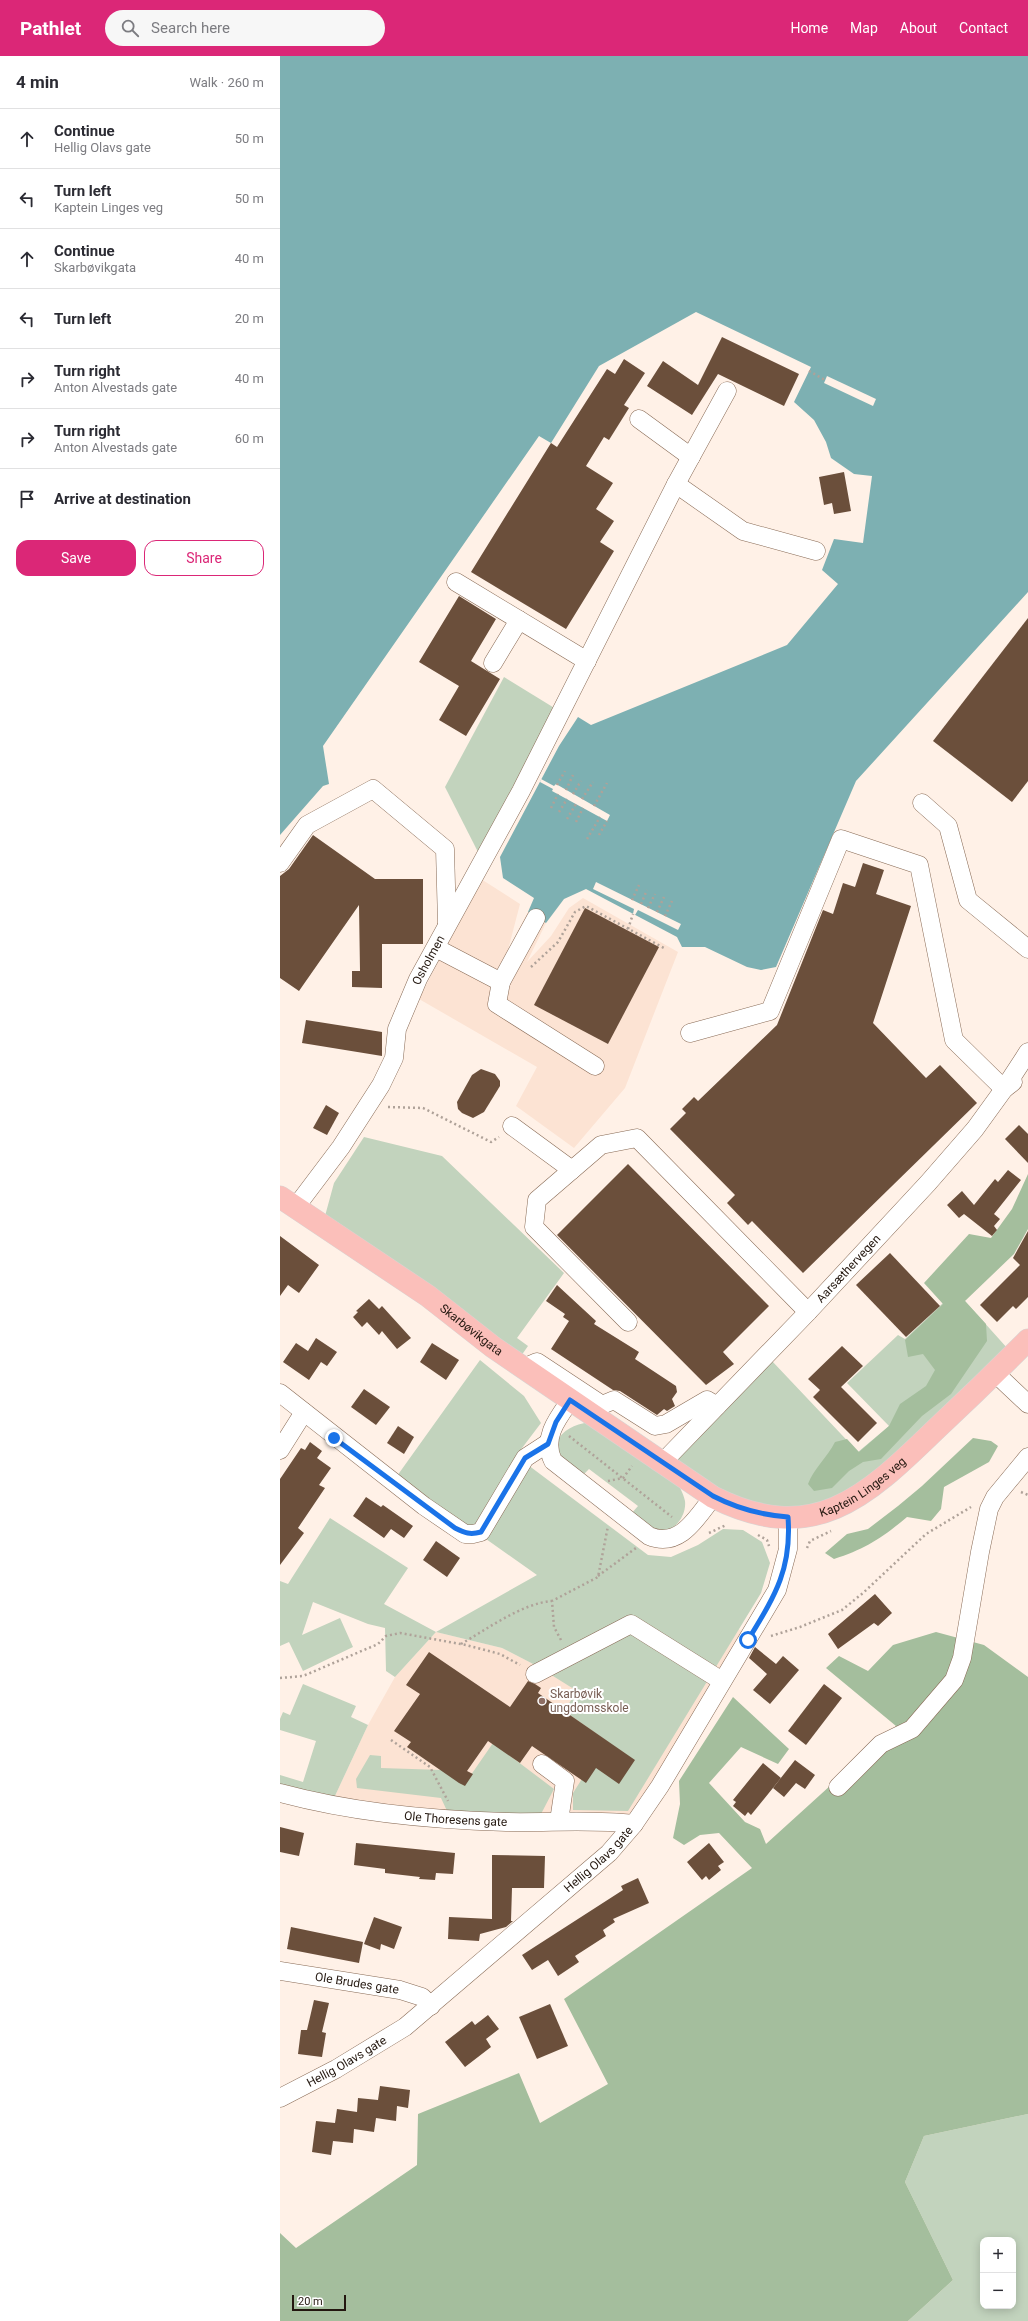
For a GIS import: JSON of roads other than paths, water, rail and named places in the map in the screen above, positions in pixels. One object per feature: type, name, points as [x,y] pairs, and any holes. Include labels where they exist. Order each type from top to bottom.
[{"type":"main road","name":"Skarbøvikgata","points":[[288,1202],[428,1296],[523,1368],[663,1462]]},
{"type":"main road","name":"Kaptein Linges veg","points":[[663,1462],[713,1496],[730,1505],[753,1513],[788,1517],[817,1514],[837,1508],[876,1485],[1028,1340]]},
{"type":"street","name":"Osholmen","points":[[288,1202],[341,1147],[380,1085],[394,1058],[397,1029],[418,979],[436,948],[447,923],[521,791],[676,484],[727,391]]},
{"type":"street","points":[[639,419],[691,457]]},
{"type":"street","points":[[676,484],[742,531],[816,551]]},
{"type":"street","points":[[456,582],[587,661]]},
{"type":"street","points":[[493,663],[519,620]]},
{"type":"street","points":[[280,863],[307,824],[373,789],[445,849],[447,923]]},
{"type":"street","points":[[922,803],[948,826],[968,900],[1028,949]]},
{"type":"street","points":[[690,1033],[770,1010],[841,839],[919,866],[954,1040],[1004,1089],[1028,1052]]},
{"type":"street","points":[[536,918],[504,975],[497,1004],[595,1066]]},
{"type":"street","points":[[436,948],[504,975]]},
{"type":"street","name":"Aarsæthervegen","points":[[663,1462],[808,1312],[928,1183],[975,1129],[1004,1089],[1028,1071]]},
{"type":"street","points":[[512,1126],[572,1170]]},
{"type":"street","points":[[628,1322],[534,1227],[537,1200],[601,1145],[637,1138],[808,1312]]},
{"type":"street","points":[[523,1368],[537,1362],[602,1405],[614,1400],[655,1426],[666,1424],[707,1400],[717,1406]]},
{"type":"street","points":[[995,1373],[1028,1404]]},
{"type":"street","points":[[280,1393],[404,1491],[465,1534],[481,1532],[525,1458],[548,1444]]},
{"type":"street","points":[[570,1400],[556,1422],[548,1444],[549,1453],[553,1461],[636,1527],[654,1538],[670,1539],[680,1536],[688,1529],[713,1496]]},
{"type":"street","points":[[280,1450],[304,1412]]},
{"type":"street","points":[[838,1787],[881,1744],[912,1729],[954,1680],[962,1658],[983,1532],[995,1496],[1028,1457]]},
{"type":"street","name":"Hellig Olavs gate","points":[[280,2098],[382,2042],[431,2006],[609,1853],[634,1824],[660,1786],[778,1590],[788,1549],[788,1517]]},
{"type":"street","points":[[535,1674],[631,1624],[722,1681]]},
{"type":"street","points":[[542,1764],[565,1781],[559,1821]]},
{"type":"street","name":"Ole Thoresens gate","points":[[280,1794],[321,1803],[391,1815],[507,1822],[559,1821],[634,1824]]},
{"type":"street","name":"Ole Brudes gate","points":[[280,1971],[400,1990],[422,1998],[431,2006]]},
{"type":"water","points":[[280,56],[1028,56],[1028,592],[856,781],[776,967],[761,970],[747,967],[705,947],[682,947],[677,937],[586,889],[564,899],[546,923],[528,912],[534,898],[503,878],[500,857],[559,746],[578,717],[591,725],[787,645],[838,584],[822,570],[834,539],[863,543],[872,476],[854,474],[831,458],[826,442],[814,420],[794,402],[811,367],[696,312],[599,366],[551,443],[539,436],[323,746],[329,784],[323,786],[280,835]]},
{"type":"place","name":"Skarbøvik ungdomsskole","points":[[542,1701]]}]
